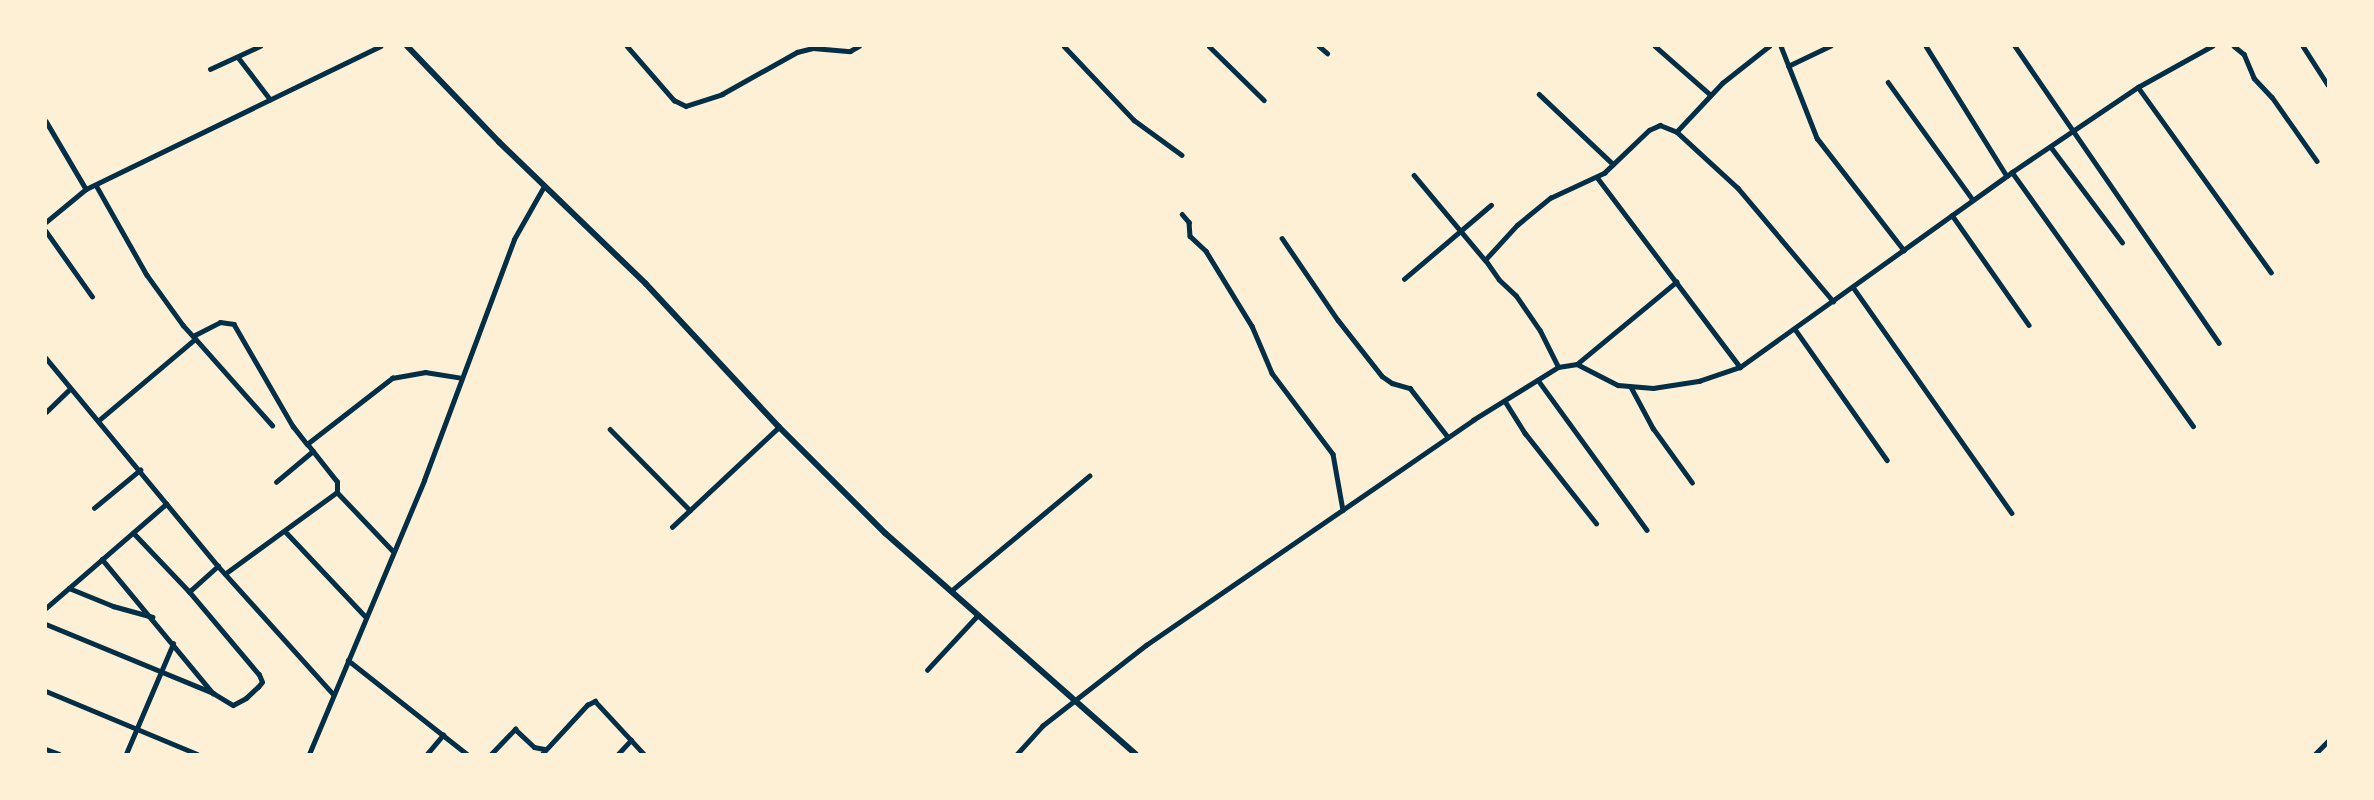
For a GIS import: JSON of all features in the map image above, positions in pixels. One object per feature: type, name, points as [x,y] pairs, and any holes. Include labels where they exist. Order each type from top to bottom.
[{"type":"main road","points":[[407,46],[544,186],[646,285],[779,427],[885,533],[1076,698],[1136,754]]},
{"type":"street","points":[[210,69],[260,46]]},
{"type":"street","points":[[46,222],[86,189],[380,46]]},
{"type":"street","points":[[627,46],[674,100],[686,106],[722,94],[797,52],[813,48],[845,52],[859,46]]},
{"type":"street","points":[[1064,46],[1134,120],[1182,155]]},
{"type":"street","points":[[1209,46],[1264,100]]},
{"type":"street","points":[[1320,46],[1327,53]]},
{"type":"street","points":[[1655,46],[1711,95]]},
{"type":"street","points":[[1676,132],[1711,95],[1770,46]]},
{"type":"street","points":[[1781,46],[1817,138],[1904,250]]},
{"type":"street","points":[[1788,66],[1830,46]]},
{"type":"street","points":[[1926,46],[2010,174],[2193,426]]},
{"type":"street","points":[[2015,46],[2219,342]]},
{"type":"street","points":[[1577,365],[1605,381],[1631,387],[1677,386],[1740,367],[2010,174],[2138,87],[2212,46]]},
{"type":"street","points":[[2234,46],[2244,54],[2254,78],[2272,97],[2317,160]]},
{"type":"street","points":[[2303,46],[2329,85]]},
{"type":"street","points":[[238,57],[270,99]]},
{"type":"street","points":[[1888,82],[1973,201]]},
{"type":"street","points":[[2138,87],[2271,272]]},
{"type":"street","points":[[1539,94],[1613,164]]},
{"type":"street","points":[[46,121],[86,189]]},
{"type":"street","points":[[1485,260],[1517,225],[1550,198],[1597,177],[1660,124],[1676,132],[1738,188],[1833,301]]},
{"type":"street","points":[[2051,147],[2122,242]]},
{"type":"street","points":[[1414,176],[1499,280],[1516,296],[1540,331],[1558,367]]},
{"type":"street","points":[[1597,177],[1740,367]]},
{"type":"street","points":[[96,185],[147,275],[194,337],[272,425]]},
{"type":"street","points":[[309,754],[462,378],[514,239],[544,186]]},
{"type":"street","points":[[1404,279],[1491,205]]},
{"type":"street","points":[[1182,214],[1189,222],[1190,236],[1206,251],[1252,326],[1272,373],[1333,454],[1343,510]]},
{"type":"street","points":[[1952,215],[2029,325]]},
{"type":"street","points":[[46,232],[92,296]]},
{"type":"street","points":[[1282,238],[1338,320],[1382,376],[1392,383],[1410,388],[1448,437]]},
{"type":"street","points":[[1017,754],[1042,726],[1146,645],[1448,437],[1558,367],[1577,365],[1676,282]]},
{"type":"street","points":[[1853,287],[2012,513]]},
{"type":"street","points":[[98,421],[194,337],[220,322],[234,324],[293,426],[337,482],[337,492],[393,551]]},
{"type":"street","points":[[1795,328],[1887,460]]},
{"type":"street","points":[[46,358],[218,566],[334,695]]},
{"type":"street","points":[[307,444],[392,377],[425,372],[462,378]]},
{"type":"street","points":[[1538,380],[1647,530]]},
{"type":"street","points":[[1631,387],[1653,428],[1692,482]]},
{"type":"street","points":[[46,412],[70,389]]},
{"type":"street","points":[[1505,401],[1525,433],[1596,523]]},
{"type":"street","points":[[672,527],[779,427]]},
{"type":"street","points":[[610,429],[690,510]]},
{"type":"street","points":[[275,482],[313,451]]},
{"type":"street","points":[[94,508],[140,470]]},
{"type":"street","points":[[951,591],[1089,476]]},
{"type":"street","points":[[226,573],[337,492]]},
{"type":"street","points":[[46,608],[166,504]]},
{"type":"street","points":[[285,530],[366,617]]},
{"type":"street","points":[[46,624],[213,693],[233,705],[246,698],[262,682],[190,592],[133,533]]},
{"type":"street","points":[[102,559],[153,617],[213,693]]},
{"type":"street","points":[[190,592],[218,566]]},
{"type":"street","points":[[69,588],[113,606],[153,617]]},
{"type":"street","points":[[927,670],[979,614]]},
{"type":"street","points":[[126,754],[173,644]]},
{"type":"street","points":[[348,660],[467,754]]},
{"type":"street","points":[[46,691],[197,754]]},
{"type":"street","points":[[541,754],[587,705],[595,701],[644,754]]},
{"type":"street","points":[[491,754],[514,729],[539,750],[548,747]]},
{"type":"street","points":[[427,754],[443,735]]},
{"type":"street","points":[[618,754],[631,740]]},
{"type":"street","points":[[2315,754],[2329,741]]},
{"type":"street","points":[[46,751],[59,754]]}]
